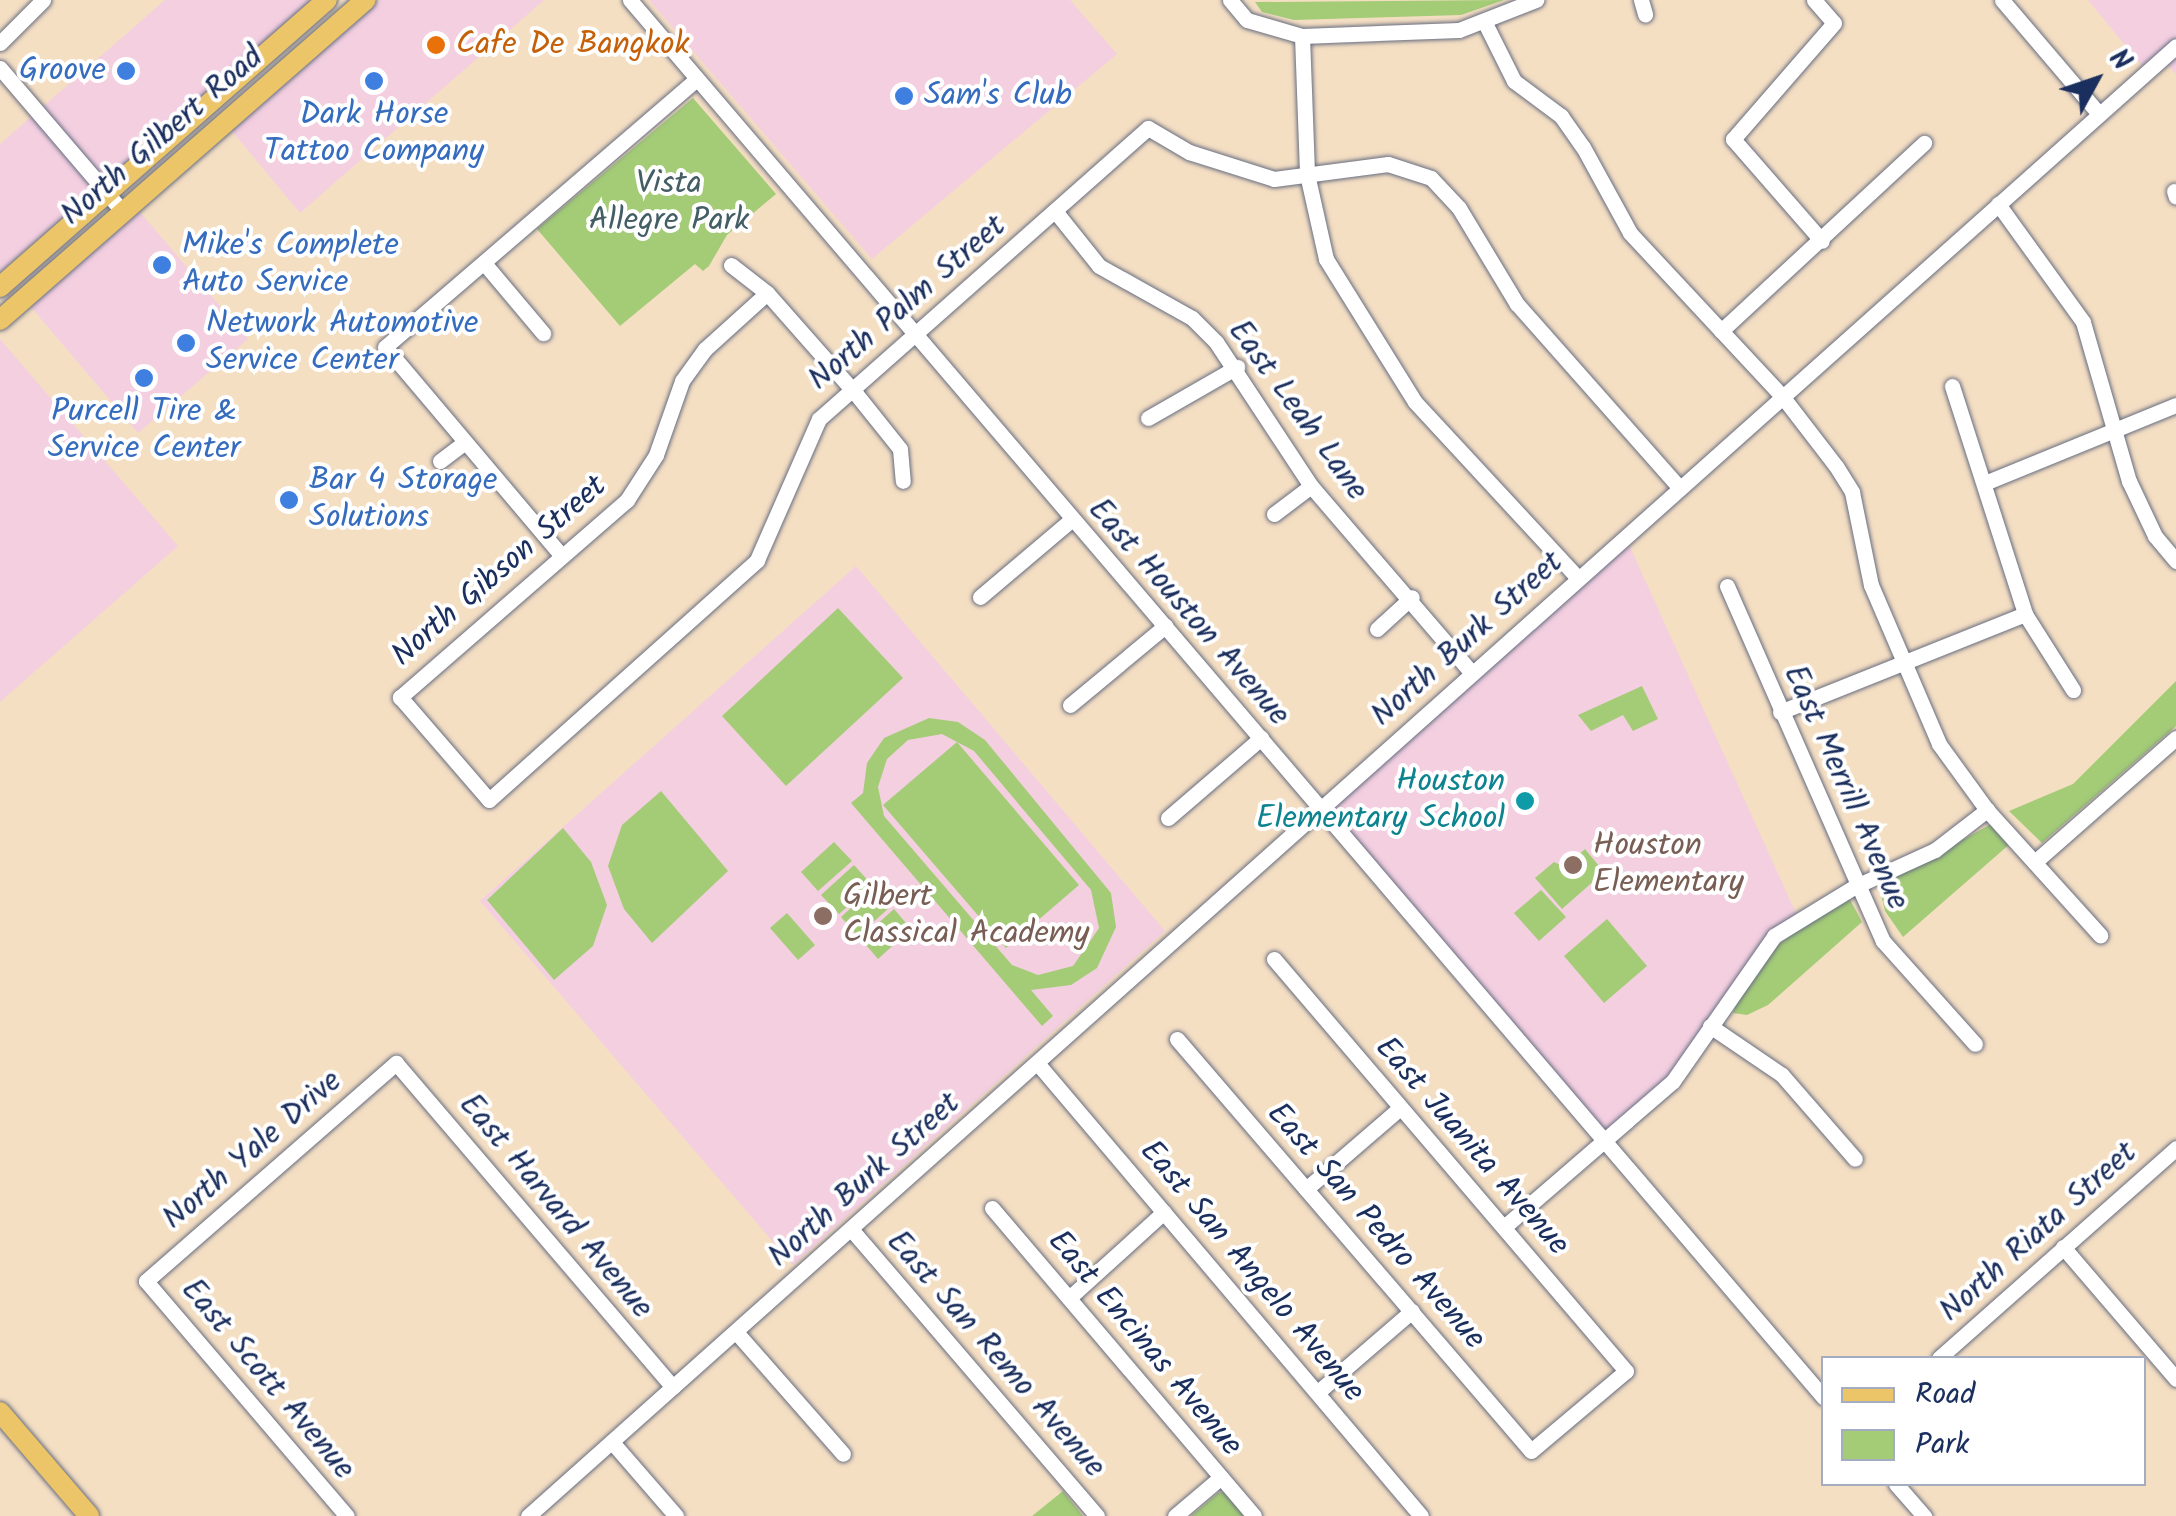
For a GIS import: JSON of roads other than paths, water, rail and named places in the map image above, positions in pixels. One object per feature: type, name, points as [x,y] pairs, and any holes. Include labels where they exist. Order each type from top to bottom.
[{"type":"main road","name":"North Gilbert Road","points":[[0,287],[328,0]]},
{"type":"main road","name":"North Gilbert Road","points":[[0,320],[366,0]]},
{"type":"main road","points":[[210,103],[226,120]]},
{"type":"main road","points":[[0,1412],[89,1516]]},
{"type":"street","points":[[0,43],[43,0]]},
{"type":"street","name":"East Houston Avenue","points":[[630,0],[1070,520],[1262,738],[1821,1394]]},
{"type":"street","points":[[1230,0],[1247,20],[1302,36],[1485,23],[1536,0]]},
{"type":"street","points":[[1814,0],[1834,23],[1733,139],[1822,240]]},
{"type":"street","points":[[2002,0],[2098,114]]},
{"type":"street","points":[[1485,23],[1514,81],[1561,116],[1583,147],[1630,233],[1782,396],[1852,492],[1871,586],[1939,744],[1987,810],[2037,860],[2100,934]]},
{"type":"street","points":[[1302,36],[1307,174],[1326,259],[1398,380],[1578,578]]},
{"type":"street","name":"North Burk Street","points":[[528,1516],[2176,46]]},
{"type":"street","points":[[0,68],[122,212]]},
{"type":"street","points":[[562,555],[385,347],[697,79]]},
{"type":"street","name":"North Palm Street","points":[[400,697],[488,800],[734,587],[770,534],[807,438],[852,389],[1148,128],[1189,152],[1274,178],[1307,174]]},
{"type":"street","points":[[1721,331],[1924,144]]},
{"type":"street","points":[[1307,174],[1388,164],[1431,178],[1460,208],[1516,304],[1679,488]]},
{"type":"street","points":[[1998,204],[2082,322],[2112,435],[2155,536],[2176,561]]},
{"type":"street","name":"East Leah Lane","points":[[1055,211],[1100,266],[1192,318],[1237,367],[1311,486],[1412,597],[1472,673]]},
{"type":"street","points":[[484,263],[543,333]]},
{"type":"street","points":[[731,265],[767,294],[852,389],[900,449],[903,480]]},
{"type":"street","name":"North Gibson Street","points":[[400,697],[645,477],[682,381],[705,349],[767,294]]},
{"type":"street","points":[[1148,418],[1237,367]]},
{"type":"street","points":[[1952,386],[1987,482],[2025,614],[2073,690]]},
{"type":"street","points":[[1987,482],[2112,435],[2176,406]]},
{"type":"street","points":[[440,461],[464,442]]},
{"type":"street","points":[[1274,514],[1311,486]]},
{"type":"street","points":[[980,597],[1070,520]]},
{"type":"street","name":"East Merrill Avenue","points":[[1727,586],[1854,887],[1883,941],[1975,1044]]},
{"type":"street","points":[[1376,629],[1412,597]]},
{"type":"street","points":[[1780,712],[2025,614]]},
{"type":"street","points":[[1070,705],[1165,626]]},
{"type":"street","points":[[1168,818],[1262,738]]},
{"type":"street","points":[[2037,860],[2170,743],[2176,761]]},
{"type":"street","points":[[1504,1227],[1673,1081],[1774,936],[1854,887],[1935,850],[1987,810]]},
{"type":"street","name":"East Juanita Avenue","points":[[1274,958],[1626,1371],[1532,1451]]},
{"type":"street","points":[[1710,1026],[1782,1074],[1854,1159]]},
{"type":"street","name":"East San Pedro Avenue","points":[[1177,1039],[1532,1451]]},
{"type":"street","points":[[396,1063],[399,1044]]},
{"type":"street","name":"North Yale Drive","points":[[146,1280],[396,1063]]},
{"type":"street","name":"East Harvard Avenue","points":[[396,1063],[673,1387]]},
{"type":"street","name":"East San Angelo Avenue","points":[[1038,1064],[1421,1516]]},
{"type":"street","points":[[1306,1189],[1400,1108]]},
{"type":"street","name":"North Riata Street","points":[[1941,1356],[2176,1148]]},
{"type":"street","name":"East Encinas Avenue","points":[[992,1208],[1254,1516]]},
{"type":"street","points":[[1069,1298],[1164,1212]]},
{"type":"street","name":"East San Remo Avenue","points":[[851,1229],[1097,1516]]},
{"type":"street","points":[[2063,1247],[2176,1379]]},
{"type":"street","points":[[128,1281],[146,1280]]},
{"type":"street","name":"East Scott Avenue","points":[[146,1280],[346,1516]]},
{"type":"street","points":[[1318,1392],[1412,1312]]},
{"type":"street","points":[[736,1332],[843,1454]]},
{"type":"street","points":[[612,1442],[676,1516]]},
{"type":"street","points":[[1175,1516],[1221,1477]]},
{"type":"street","points":[[1898,1486],[1924,1516]]},
{"type":"place","name":"Cafe De Bangkok","points":[[436,45]]},
{"type":"place","name":"Groove","points":[[126,71]]},
{"type":"place","name":"Dark Horse Tattoo Company","points":[[374,81]]},
{"type":"place","name":"Sam's Club","points":[[904,96]]},
{"type":"place","name":"Mike's Complete Auto Service","points":[[162,265]]},
{"type":"place","name":"Network Automotive Service Center","points":[[186,343]]},
{"type":"place","name":"Purcell Tire & Service Center","points":[[144,378]]},
{"type":"place","name":"Bar 4 Storage Solutions","points":[[289,500]]},
{"type":"place","name":"Houston Elementary School","points":[[1525,801]]},
{"type":"place","name":"Houston Elementary","points":[[1573,865]]},
{"type":"place","name":"Gilbert Classical Academy","points":[[823,916]]},
{"type":"park label","name":"Vista Allegre Park","points":[[669,204]]}]
